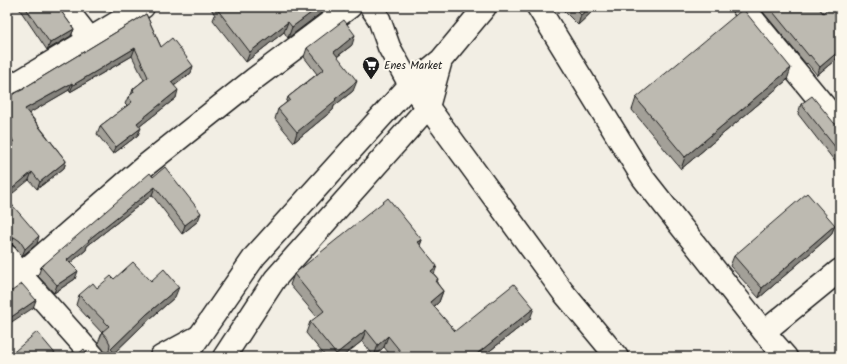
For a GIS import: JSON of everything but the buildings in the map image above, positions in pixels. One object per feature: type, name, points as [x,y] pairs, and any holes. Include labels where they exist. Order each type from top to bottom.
[{"type":"street","points":[[65,7],[90,39]]},
{"type":"street","points":[[7,89],[143,7]]},
{"type":"street","points":[[14,280],[146,165],[350,7]]},
{"type":"street","points":[[357,7],[370,28],[389,47]]},
{"type":"street","points":[[371,7],[379,19],[389,47],[410,85],[428,107],[563,292],[617,357]]},
{"type":"street","points":[[185,357],[255,256],[410,85],[441,60],[485,7]]},
{"type":"street","points":[[538,7],[643,178],[764,332],[786,357]]},
{"type":"street","points":[[742,7],[840,125]]},
{"type":"street","points":[[224,357],[275,279],[428,107],[441,60]]},
{"type":"street","points":[[7,256],[14,280],[94,357]]},
{"type":"street","points":[[764,332],[840,270]]},
{"type":"street","points":[[161,357],[198,337]]},
{"type":"place","name":"Enes Market","points":[[371,80]]}]
